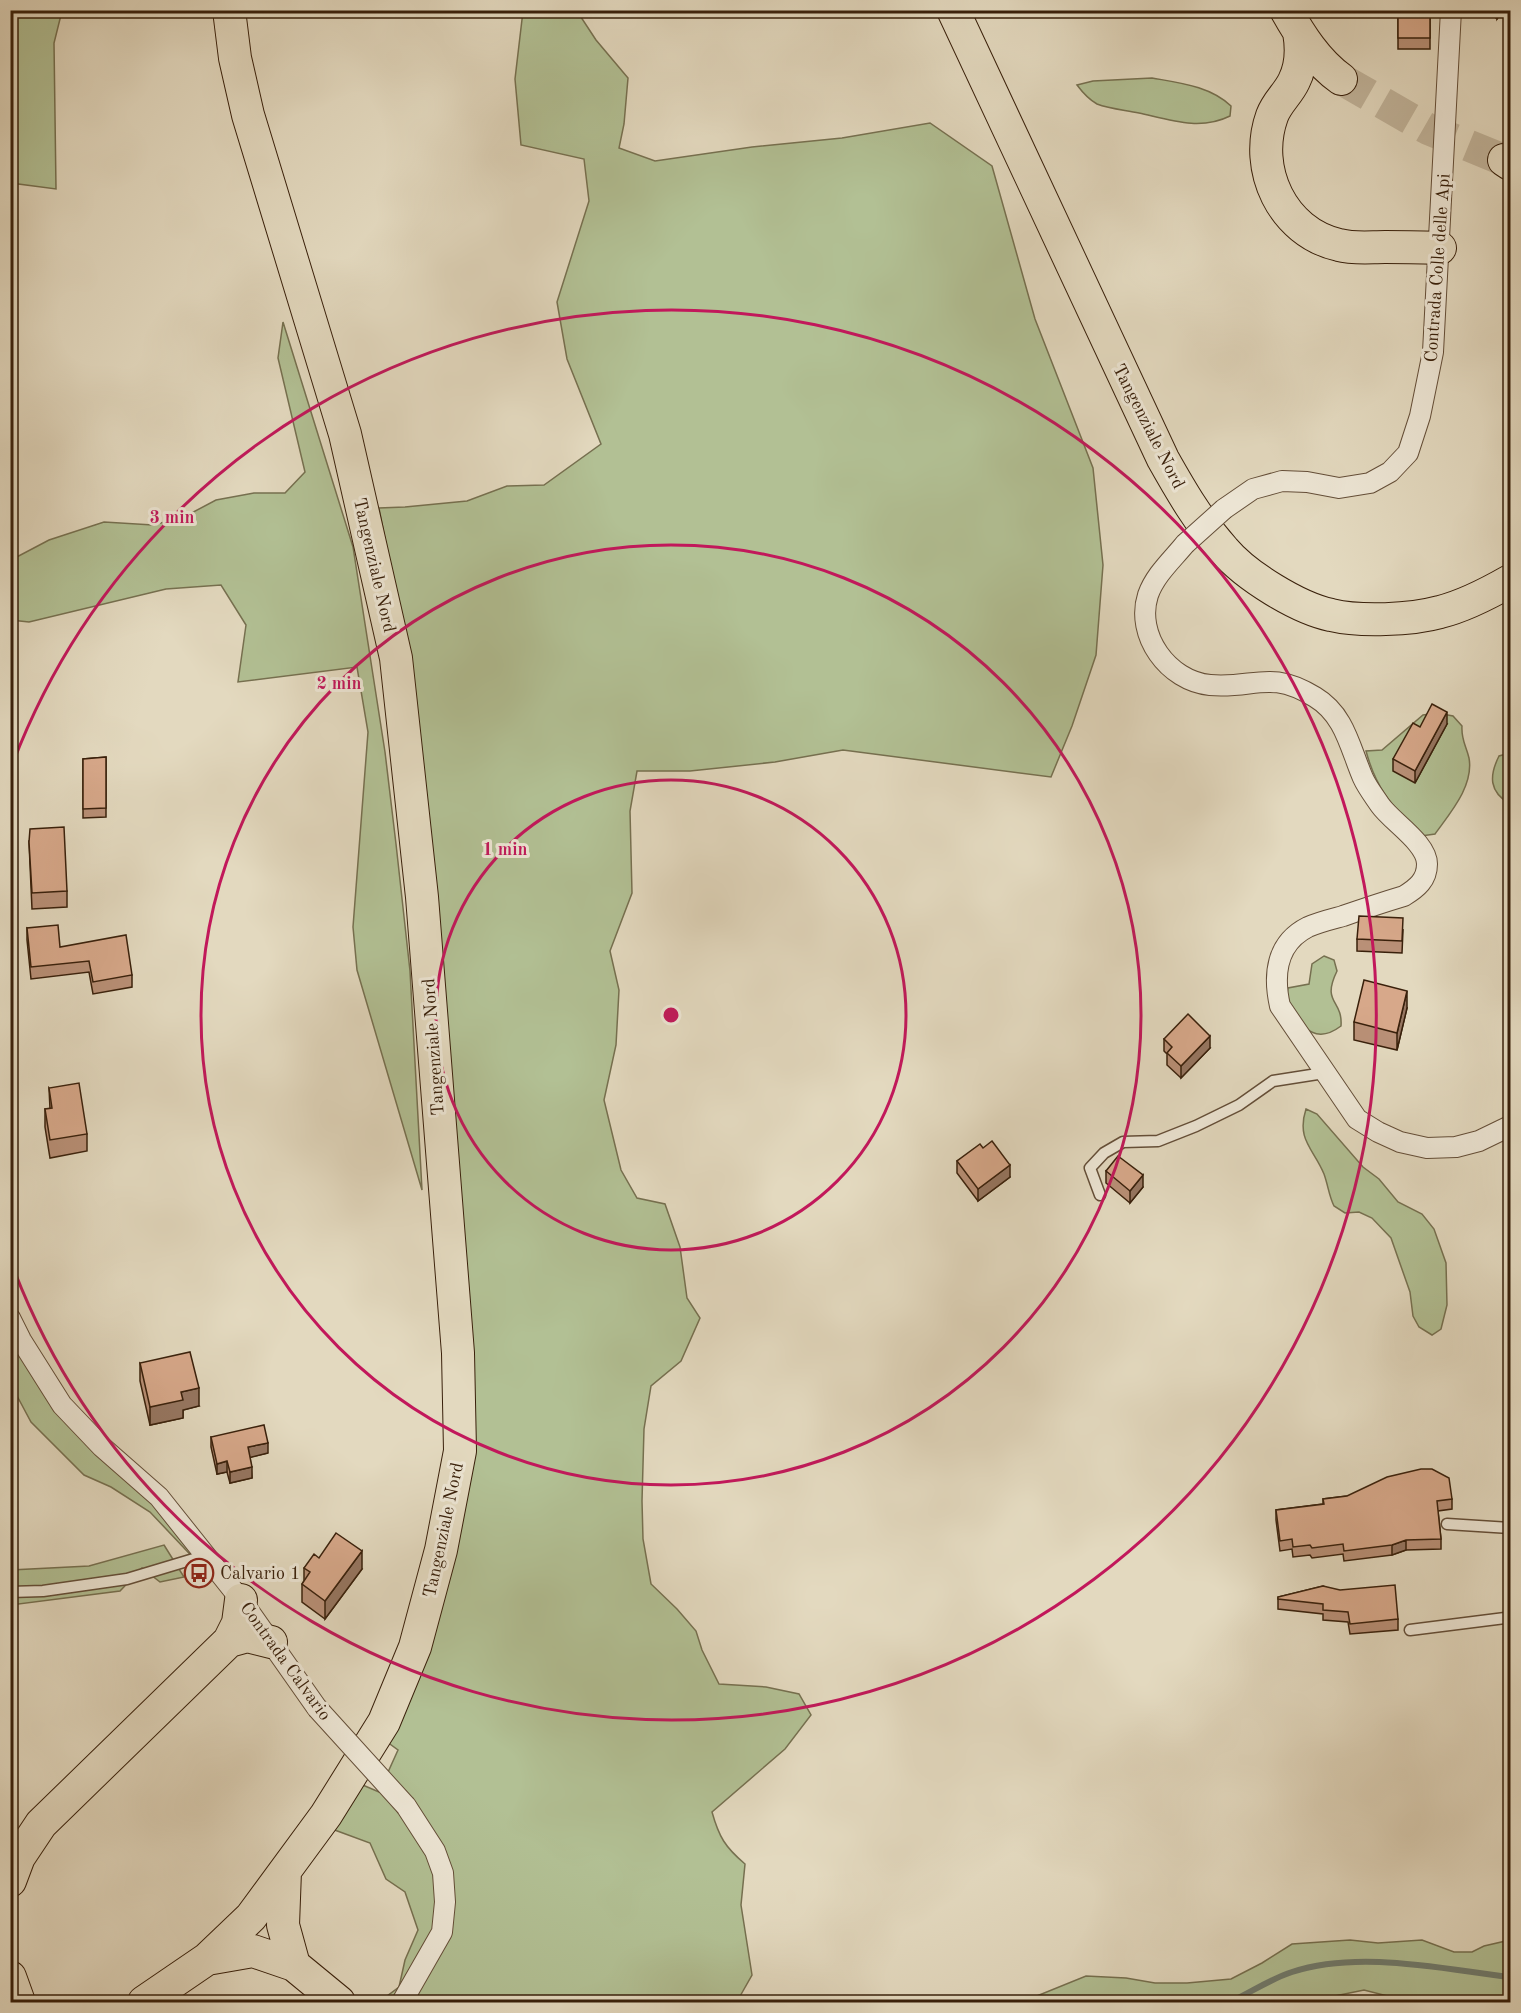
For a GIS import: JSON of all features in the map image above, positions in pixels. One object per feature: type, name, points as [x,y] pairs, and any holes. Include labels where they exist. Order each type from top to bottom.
[{"type":"main road","name":"Tangenziale Nord","points":[[144,2002],[207,1959],[251,1917],[326,1815],[384,1722],[415,1647],[441,1550],[460,1451],[458,1353],[422,897],[396,658],[345,434],[248,115],[235,58],[229,10]]},
{"type":"main road","name":"Tangenziale Nord","points":[[953,10],[1162,459],[1197,516],[1225,552],[1271,588],[1313,609],[1330,615],[1357,619],[1398,618],[1440,612],[1490,592],[1510,581]]},
{"type":"main road","points":[[1292,21],[1317,57],[1338,77],[1313,76],[1293,82]]},
{"type":"main road","points":[[1292,21],[1302,49],[1299,66],[1293,82],[1273,114],[1266,150],[1267,168],[1272,186],[1281,203],[1292,218],[1306,230],[1340,246],[1440,248]]},
{"type":"main road","points":[[10,1881],[19,1857],[41,1824],[229,1641],[238,1623],[241,1600]]},
{"type":"main road","points":[[229,1641],[247,1636],[271,1642]]},
{"type":"main road","points":[[285,1871],[283,1925],[294,1965]]},
{"type":"main road","points":[[207,1959],[253,1951],[294,1965],[339,2002]]},
{"type":"main road","points":[[10,1977],[19,2002]]},
{"type":"street","name":"Contrada Colle delle Api","points":[[1451,10],[1433,352],[1420,416],[1408,453],[1390,472],[1370,483],[1339,488],[1307,482],[1282,481],[1253,489],[1224,509],[1185,544],[1159,574],[1148,595],[1145,615],[1152,644],[1169,667],[1186,678],[1208,685],[1280,682],[1296,687],[1332,710],[1344,726],[1364,780],[1384,811],[1425,853],[1427,864],[1424,879],[1416,888],[1404,896],[1309,927],[1292,937],[1281,952],[1276,972],[1276,989],[1280,1006],[1314,1053],[1324,1073],[1357,1119],[1400,1142],[1427,1148],[1456,1147],[1479,1141],[1510,1126]]},
{"type":"street","name":"Contrada Calvario","points":[[10,1318],[21,1340],[62,1405],[102,1447],[159,1497],[241,1600],[317,1708],[406,1806],[435,1851],[443,1874],[445,1902],[442,1932],[402,2002]]},
{"type":"lane","points":[[1100,1195],[1090,1168],[1104,1153],[1123,1142],[1158,1141],[1239,1105],[1273,1081],[1324,1073]]},
{"type":"lane","points":[[1448,1524],[1510,1528]]},
{"type":"lane","points":[[10,1592],[44,1591],[127,1579],[207,1555]]},
{"type":"lane","points":[[1410,1630],[1505,1618],[1510,1620]]},
{"type":"green space","points":[[11,11],[62,11],[54,43],[56,189],[11,183]]},
{"type":"green space","points":[[523,11],[577,11],[596,40],[628,78],[624,124],[619,148],[655,161],[752,147],[842,138],[930,123],[992,166],[1035,319],[1093,468],[1103,565],[1096,655],[1072,726],[1051,777],[843,750],[775,762],[690,771],[637,771],[630,811],[632,893],[610,951],[619,990],[616,1045],[604,1100],[621,1170],[637,1198],[665,1204],[680,1247],[687,1298],[700,1318],[681,1361],[651,1386],[644,1429],[642,1501],[643,1539],[651,1584],[696,1631],[702,1650],[719,1684],[766,1687],[799,1694],[811,1715],[785,1749],[712,1812],[724,1841],[745,1864],[741,1905],[752,1975],[739,1998],[740,2002],[379,2002],[399,1987],[405,1960],[418,1930],[405,1892],[386,1879],[370,1843],[332,1829],[358,1783],[379,1792],[398,1750],[383,1739],[470,1480],[408,659],[379,508],[467,501],[507,486],[544,485],[601,444],[567,359],[557,302],[589,201],[584,159],[521,145],[515,79]]},
{"type":"green space","points":[[1152,78],[1194,86],[1214,94],[1231,106],[1230,116],[1207,123],[1174,121],[1097,104],[1077,85],[1093,81]]},
{"type":"green space","points":[[283,322],[353,547],[385,752],[410,971],[422,1190],[357,970],[353,927],[368,732],[357,667],[238,682],[246,625],[221,585],[166,589],[29,622],[11,620],[11,560],[49,540],[104,522],[153,525],[184,517],[216,500],[254,493],[285,493],[305,472],[278,358]]},
{"type":"green space","points":[[1437,713],[1453,716],[1462,726],[1470,768],[1460,799],[1435,834],[1421,836],[1381,788],[1366,751],[1382,750],[1423,715]]},
{"type":"green space","points":[[1510,753],[1510,804],[1498,794],[1493,777],[1499,756]]},
{"type":"green space","points":[[1324,956],[1334,960],[1337,971],[1331,990],[1341,1017],[1341,1026],[1323,1034],[1309,1030],[1285,1003],[1288,988],[1309,984],[1312,964]]},
{"type":"green space","points":[[1306,1109],[1317,1114],[1363,1167],[1379,1179],[1398,1202],[1422,1214],[1434,1229],[1446,1263],[1447,1305],[1441,1329],[1432,1335],[1419,1327],[1413,1316],[1410,1292],[1391,1238],[1372,1218],[1359,1212],[1345,1213],[1334,1206],[1324,1174],[1305,1137],[1303,1120]]},
{"type":"green space","points":[[10,1333],[150,1495],[202,1567],[150,1512],[111,1487],[84,1475],[31,1422],[16,1394],[11,1392]]},
{"type":"green space","points":[[164,1545],[184,1577],[160,1582],[142,1568],[120,1591],[11,1605],[11,1570],[89,1566]]},
{"type":"green space","points":[[1350,1940],[1378,1943],[1422,1940],[1454,1952],[1472,1952],[1484,1946],[1510,1940],[1510,2002],[1411,2002],[1364,1990],[1330,1997],[1318,2002],[1022,2002],[1086,1976],[1126,1978],[1155,1983],[1231,1979],[1292,1944]]},
{"type":"building","points":[[1398,10],[1430,10],[1430,38],[1398,38]]},
{"type":"building","points":[[1432,704],[1447,712],[1415,771],[1393,759],[1413,723],[1420,727]]},
{"type":"building","points":[[106,757],[106,808],[83,809],[83,759]]},
{"type":"building","points":[[64,827],[67,891],[32,893],[30,829]]},
{"type":"building","points":[[1359,916],[1403,918],[1402,941],[1357,939]]},
{"type":"building","points":[[58,925],[60,947],[126,935],[132,975],[93,982],[89,961],[31,967],[27,928]]},
{"type":"building","points":[[1364,980],[1407,991],[1397,1033],[1354,1022]]},
{"type":"building","points":[[1188,1014],[1210,1036],[1181,1066],[1167,1053],[1172,1047],[1164,1039]]},
{"type":"building","points":[[10,1049],[13,1074],[10,1074]]},
{"type":"building","points":[[79,1083],[87,1134],[50,1140],[45,1109],[52,1108],[49,1088]]},
{"type":"building","points":[[992,1141],[1010,1165],[978,1189],[957,1161],[980,1144],[983,1148]]},
{"type":"building","points":[[1118,1156],[1143,1175],[1130,1191],[1106,1171]]},
{"type":"building","points":[[190,1352],[199,1388],[181,1392],[183,1400],[150,1407],[140,1363]]},
{"type":"building","points":[[264,1425],[268,1443],[248,1447],[252,1467],[230,1472],[227,1461],[217,1464],[211,1437]]},
{"type":"building","points":[[1421,1469],[1432,1469],[1449,1478],[1452,1499],[1437,1501],[1441,1539],[1406,1540],[1392,1545],[1344,1551],[1343,1544],[1312,1548],[1310,1545],[1293,1547],[1292,1539],[1280,1541],[1276,1510],[1324,1504],[1323,1499],[1347,1496],[1387,1477]]},
{"type":"building","points":[[336,1533],[362,1551],[325,1601],[302,1584],[310,1572],[304,1568],[314,1554],[319,1558]]},
{"type":"building","points":[[1395,1585],[1398,1619],[1350,1624],[1348,1612],[1323,1610],[1323,1604],[1278,1599],[1278,1597],[1323,1586],[1340,1590]]},
{"type":"waterway","points":[[1230,2002],[1292,1972],[1345,1962],[1401,1963],[1510,1977]]},
{"type":"tunnel","points":[[1341,79],[1428,129],[1504,160]]},
{"type":"place","name":"Calvario 1","points":[[199,1573]]}]
